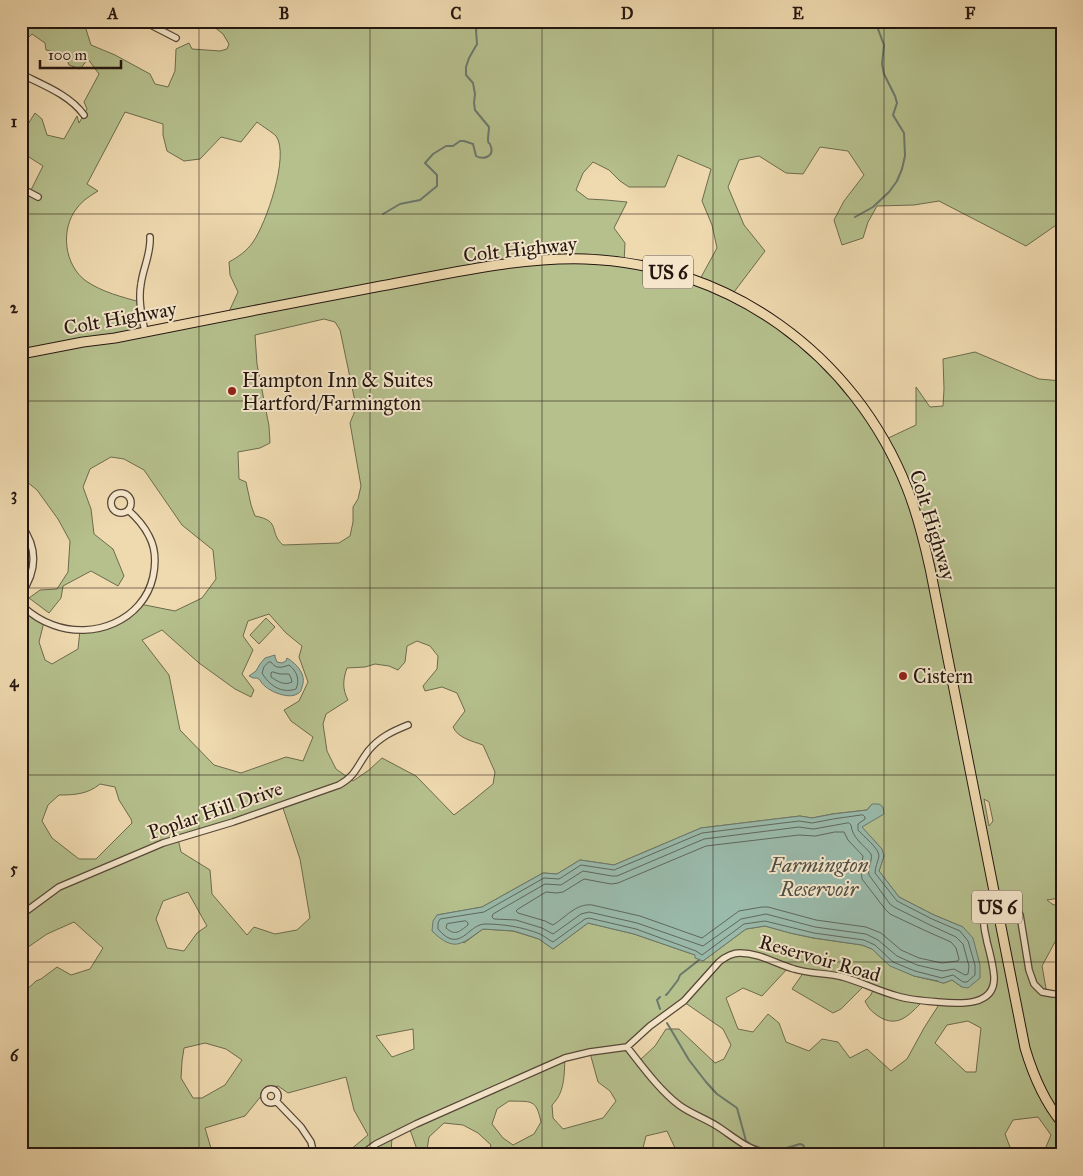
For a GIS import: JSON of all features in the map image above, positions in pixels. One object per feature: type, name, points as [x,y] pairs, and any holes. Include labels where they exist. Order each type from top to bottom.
[{"type":"highway","name":"Colt Highway","points":[[21,354],[490,266],[566,259],[624,262],[680,275],[716,288],[783,326],[826,363],[852,392],[884,440],[908,489],[930,568],[1026,1048],[1031,1066],[1046,1100],[1062,1123]]},
{"type":"street","points":[[143,21],[176,38]]},
{"type":"street","points":[[21,74],[59,93],[75,105],[84,115]]},
{"type":"street","points":[[21,188],[38,196]]},
{"type":"street","points":[[145,332],[140,302],[140,286],[149,251],[150,237]]},
{"type":"street","points":[[21,605],[44,622],[54,626],[77,630],[88,630],[112,625],[132,613],[147,594],[152,583],[156,560],[150,537],[137,518],[128,510]]},
{"type":"street","points":[[21,526],[32,546],[34,563],[30,579],[21,594]]},
{"type":"street","name":"Poplar Hill Drive","points":[[21,915],[59,887],[163,843],[234,822],[339,785],[356,772],[366,755],[377,742],[387,734],[408,725]]},
{"type":"street","points":[[997,905],[1014,906],[1020,915],[1029,970],[1037,988],[1047,994],[1062,994]]},
{"type":"street","name":"Reservoir Road","points":[[627,1047],[650,1026],[684,1002],[724,958],[739,953],[755,954],[796,970],[842,977],[885,993],[910,999],[959,1003],[977,1001],[987,996],[993,987],[994,975],[984,920],[988,910],[997,905]]},
{"type":"street","points":[[361,1155],[376,1144],[416,1124],[565,1058],[590,1052],[627,1047],[665,1093],[679,1106],[718,1127],[743,1145],[770,1155]]},
{"type":"street","points":[[276,1101],[301,1127],[310,1142],[314,1155]]},
{"type":"green space","points":[[21,21],[29,21],[46,28],[53,21],[59,21],[61,26],[80,22],[85,26],[91,45],[115,55],[150,74],[155,84],[168,87],[175,71],[176,49],[189,43],[192,49],[220,51],[227,49],[229,44],[223,34],[213,26],[211,21],[1062,21],[1062,221],[1026,246],[939,201],[914,205],[877,206],[868,222],[863,238],[842,245],[834,220],[844,201],[864,175],[848,151],[820,147],[803,174],[786,173],[759,156],[739,160],[728,187],[744,225],[765,251],[731,296],[813,351],[884,440],[916,425],[916,387],[930,407],[943,406],[943,359],[975,352],[1039,379],[1062,381],[1062,896],[1047,900],[1062,908],[1062,938],[1056,940],[1042,966],[1047,994],[1061,994],[1057,1018],[1060,1037],[1062,1038],[1062,1155],[1033,1155],[1044,1152],[1051,1135],[1038,1117],[1013,1120],[1005,1134],[1013,1155],[673,1155],[675,1148],[667,1131],[646,1136],[642,1152],[645,1155],[488,1155],[491,1145],[478,1133],[463,1125],[444,1123],[429,1137],[427,1150],[431,1155],[419,1155],[409,1127],[392,1136],[391,1155],[344,1155],[368,1135],[354,1110],[346,1077],[288,1093],[278,1086],[266,1090],[245,1116],[205,1128],[213,1155],[21,1155],[21,995],[36,981],[57,967],[71,975],[90,969],[103,948],[74,922],[47,934],[21,952],[21,605],[44,622],[39,642],[45,660],[52,664],[78,649],[80,630],[111,625],[140,604],[175,611],[202,598],[216,579],[213,550],[182,525],[144,470],[124,459],[111,457],[90,469],[83,487],[91,509],[94,534],[113,549],[124,576],[118,586],[91,571],[63,586],[61,598],[49,613],[29,598],[40,590],[57,589],[68,572],[70,541],[58,519],[37,490],[21,477],[21,206],[43,166],[21,152],[21,121],[28,124],[35,113],[42,119],[47,135],[64,139],[77,116],[79,123],[87,109],[84,102],[99,74],[88,59],[80,69],[69,65],[66,57],[46,50],[45,43],[32,34],[27,39],[21,35]],"holes":[[[125,112],[163,124],[163,135],[167,151],[184,161],[200,159],[221,137],[241,142],[257,122],[276,136],[280,145],[275,189],[264,221],[251,245],[242,254],[229,262],[230,275],[238,292],[227,316],[145,332],[140,302],[99,288],[86,281],[73,266],[67,246],[68,226],[77,208],[84,200],[98,191],[87,184]],[[678,155],[711,169],[702,201],[712,225],[717,248],[699,281],[624,263],[625,243],[614,228],[627,202],[588,199],[576,190],[583,173],[593,162],[609,170],[629,187],[665,187]],[[324,319],[335,322],[340,330],[356,406],[350,423],[361,486],[358,499],[353,507],[353,522],[350,536],[339,543],[283,545],[276,536],[272,524],[263,518],[255,516],[246,482],[239,479],[238,452],[260,448],[270,443],[269,426],[257,364],[255,335]],[[269,614],[286,633],[302,646],[299,657],[308,682],[299,701],[284,710],[291,721],[313,737],[303,761],[286,757],[241,773],[214,765],[180,730],[169,675],[142,640],[162,630],[199,663],[235,689],[251,697],[254,690],[242,674],[253,650],[243,636],[248,621]],[[417,641],[430,646],[438,656],[437,669],[423,686],[425,691],[442,687],[457,693],[465,711],[453,727],[458,734],[483,745],[495,772],[493,784],[454,815],[416,776],[382,758],[353,781],[336,769],[327,751],[323,724],[326,714],[348,700],[344,684],[347,668],[365,667],[375,664],[389,666],[398,670],[405,662],[407,646]],[[100,784],[115,787],[119,800],[132,823],[96,859],[79,859],[52,838],[42,821],[48,805],[59,795],[86,792]],[[984,799],[989,802],[993,821],[989,826]],[[872,804],[861,827],[875,841],[884,856],[879,871],[899,897],[963,927],[962,987],[952,980],[944,983],[914,976],[887,963],[872,949],[862,945],[813,938],[765,926],[746,929],[703,961],[695,955],[634,934],[588,923],[553,949],[539,939],[513,931],[483,929],[464,943],[437,915],[482,907],[543,873],[557,874],[580,860],[614,865],[701,828],[800,816],[812,818],[867,810]],[[282,805],[300,859],[310,918],[297,930],[275,934],[254,927],[247,935],[212,894],[210,870],[181,852],[178,839]],[[188,892],[207,926],[197,933],[184,951],[167,948],[156,919],[163,901]],[[788,968],[804,972],[792,989],[833,1013],[841,1009],[865,985],[874,989],[865,1001],[870,1010],[885,1020],[897,1021],[903,1019],[923,1001],[940,1003],[907,1059],[891,1071],[867,1049],[850,1058],[838,1042],[822,1039],[809,1051],[786,1042],[779,1023],[768,1014],[753,1032],[738,1029],[726,998],[743,988],[762,996]],[[684,1002],[723,1029],[731,1045],[724,1059],[715,1063],[679,1029],[666,1029],[655,1046],[639,1061],[627,1047]],[[968,1021],[981,1028],[976,1072],[966,1072],[935,1043],[947,1025]],[[413,1029],[414,1049],[392,1057],[376,1036]],[[205,1043],[226,1049],[242,1060],[225,1085],[202,1098],[193,1098],[181,1078],[184,1048]],[[590,1053],[598,1082],[610,1091],[616,1101],[603,1118],[563,1129],[553,1118],[552,1105],[562,1089],[565,1058]],[[509,1101],[531,1103],[537,1109],[541,1122],[534,1134],[513,1145],[503,1138],[492,1124],[497,1109]]]},
{"type":"green space","points":[[266,618],[275,627],[259,644],[250,635]]},
{"type":"water","points":[[275,655],[277,662],[282,663],[287,658],[294,663],[302,674],[303,683],[301,690],[293,696],[277,693],[262,684],[257,678],[249,676],[256,671],[265,658]]},
{"type":"water","name":"Farmington Reservoir","points":[[872,804],[879,804],[883,807],[884,814],[862,827],[882,849],[884,856],[879,871],[899,897],[963,927],[973,938],[980,965],[980,978],[968,988],[962,987],[952,980],[941,983],[914,976],[890,966],[872,949],[862,945],[814,938],[765,926],[746,929],[703,961],[695,958],[695,955],[634,934],[588,923],[553,949],[539,939],[514,931],[483,929],[463,942],[452,944],[440,938],[432,931],[433,921],[437,915],[482,907],[543,873],[557,874],[580,860],[614,865],[701,828],[800,816],[812,818],[867,810]]},
{"type":"waterway","points":[[383,214],[400,204],[420,200],[437,186],[437,175],[425,163],[433,154],[446,146],[453,146],[460,141],[464,141],[473,144],[476,156],[485,158],[491,153],[492,150],[488,143],[489,127],[475,110],[473,83],[466,75],[469,58],[477,44],[476,30],[481,21]]},
{"type":"waterway","points":[[855,217],[873,207],[889,192],[897,181],[905,156],[904,133],[893,115],[897,103],[884,74],[882,64],[884,45],[878,29],[878,21]]},
{"type":"waterway","points":[[666,995],[680,975],[699,960]]},
{"type":"waterway","points":[[660,997],[657,1000],[660,1009]]},
{"type":"waterway","points":[[667,1023],[689,1060],[706,1082],[717,1094],[737,1108],[746,1141],[773,1152],[800,1144],[803,1145],[808,1155]]},
{"type":"place","name":"Hampton Inn & Suites Hartford/Farmington","points":[[232,391]]},
{"type":"place","name":"Cistern","points":[[903,676]]}]
